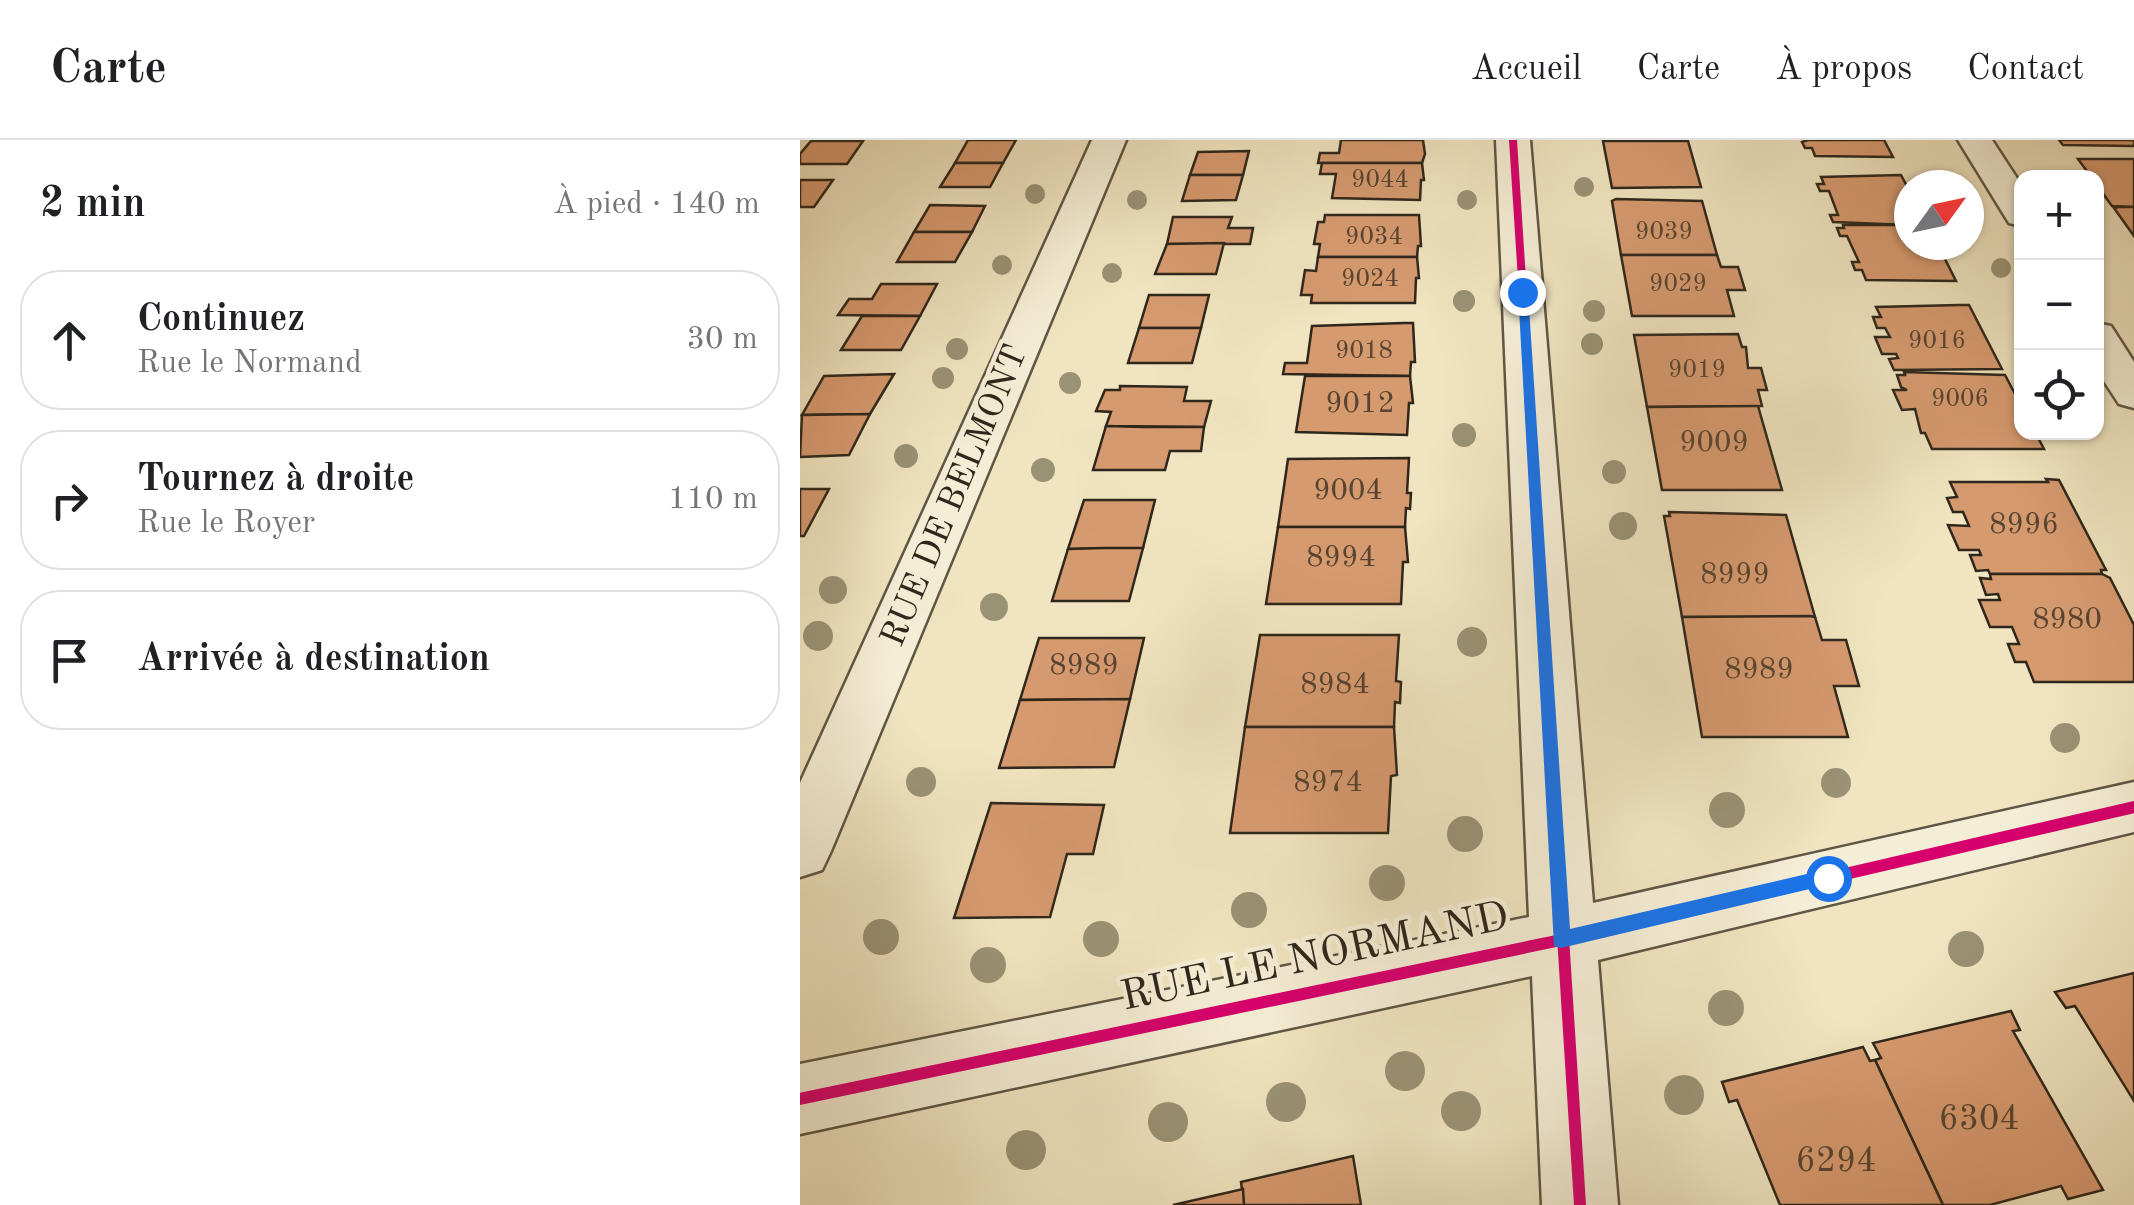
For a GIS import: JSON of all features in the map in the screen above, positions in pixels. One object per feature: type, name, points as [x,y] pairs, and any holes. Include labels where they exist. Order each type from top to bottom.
[{"type":"street","name":"RUE DE BELMONT","points":[[800,851],[1109,140]]},
{"type":"street","points":[[1513,140],[1580,1205]]},
{"type":"street","points":[[1975,140],[2014,202]]},
{"type":"street","points":[[2104,347],[2134,394]]},
{"type":"street","name":"RUE LE NORMAND","points":[[800,1099],[1561,940],[2134,807]]},
{"type":"building","points":[[968,140],[1016,140],[1003,163],[955,163]]},
{"type":"building","points":[[1341,140],[1423,140],[1425,154],[1422,163],[1318,163],[1320,153],[1339,153]]},
{"type":"building","points":[[1884,140],[1893,157],[1815,156],[1812,148],[1805,148],[1802,142]]},
{"type":"building","points":[[2059,140],[2134,140],[2134,146],[2063,145]]},
{"type":"building","points":[[811,141],[863,141],[847,164],[800,164],[800,154]]},
{"type":"building","points":[[1603,141],[1688,141],[1701,187],[1612,188]]},
{"type":"building","points":[[1249,151],[1243,175],[1190,175],[1198,152]]},
{"type":"building","points":[[2078,159],[2134,159],[2134,207],[2112,206],[2104,195],[2104,170],[2086,170]]},
{"type":"building","points":[[955,163],[1003,163],[990,187],[940,187]]},
{"type":"building","points":[[1322,163],[1422,163],[1420,200],[1332,198],[1336,174],[1320,174]]},
{"type":"building","points":[[1190,175],[1243,175],[1236,200],[1182,201]]},
{"type":"building","points":[[1894,175],[1894,224],[1833,222],[1830,215],[1838,215],[1829,191],[1820,191],[1817,184],[1824,184],[1821,177]]},
{"type":"building","points":[[800,180],[833,180],[814,207],[800,207]]},
{"type":"building","points":[[1612,201],[1702,201],[1717,255],[1621,255]]},
{"type":"building","points":[[930,205],[985,206],[972,232],[914,232]]},
{"type":"building","points":[[2134,207],[2134,236],[2114,208]]},
{"type":"building","points":[[1325,215],[1419,215],[1421,246],[1417,257],[1318,257],[1320,244],[1314,244],[1318,222],[1324,222]]},
{"type":"building","points":[[1173,217],[1232,217],[1228,228],[1253,228],[1250,244],[1167,244]]},
{"type":"building","points":[[1843,225],[1894,225],[1894,260],[1946,260],[1956,281],[1866,280],[1862,270],[1855,270],[1852,262],[1859,262],[1847,236],[1840,236],[1837,228],[1844,228]]},
{"type":"building","points":[[914,232],[972,232],[955,262],[897,262]]},
{"type":"building","points":[[1224,243],[1216,274],[1155,274],[1167,244]]},
{"type":"building","points":[[1621,255],[1717,255],[1721,267],[1738,267],[1745,290],[1727,290],[1734,316],[1632,316]]},
{"type":"building","points":[[1318,257],[1417,257],[1415,303],[1311,303],[1312,295],[1301,295],[1305,270],[1316,271]]},
{"type":"building","points":[[881,284],[937,284],[920,316],[838,315],[849,299],[872,299]]},
{"type":"building","points":[[1149,295],[1209,295],[1201,328],[1139,328]]},
{"type":"building","points":[[1969,305],[2002,369],[1894,370],[1889,359],[1898,358],[1896,354],[1882,354],[1875,337],[1890,337],[1885,328],[1877,328],[1873,317],[1881,317],[1876,307]]},
{"type":"building","points":[[862,316],[920,316],[901,350],[841,350]]},
{"type":"building","points":[[1413,323],[1415,362],[1411,362],[1410,376],[1283,374],[1285,363],[1307,363],[1312,326]]},
{"type":"building","points":[[1139,328],[1201,328],[1192,363],[1128,363]]},
{"type":"building","points":[[1738,334],[1742,347],[1746,347],[1748,368],[1761,368],[1767,390],[1758,390],[1762,406],[1647,407],[1634,335]]},
{"type":"building","points":[[1904,372],[2005,375],[2014,392],[2014,440],[2039,440],[2044,449],[1932,449],[1925,433],[1921,433],[1915,409],[1902,410],[1893,390],[1907,390],[1901,387],[1897,375],[1905,375]]},
{"type":"building","points":[[894,374],[870,414],[802,415],[824,376]]},
{"type":"building","points":[[1305,376],[1410,376],[1413,403],[1409,403],[1407,435],[1296,432]]},
{"type":"building","points":[[1120,386],[1187,387],[1184,401],[1211,401],[1204,427],[1106,426],[1111,412],[1096,411],[1105,390],[1120,390]]},
{"type":"building","points":[[1758,406],[1782,490],[1662,490],[1647,407]]},
{"type":"building","points":[[870,414],[849,455],[800,457],[802,415]]},
{"type":"building","points":[[1106,426],[1204,427],[1201,451],[1170,451],[1165,470],[1093,470]]},
{"type":"building","points":[[1409,458],[1407,493],[1411,493],[1405,527],[1278,527],[1288,459]]},
{"type":"building","points":[[2046,479],[2059,480],[2106,570],[2101,570],[2102,574],[1976,571],[1970,555],[1981,555],[1979,550],[1959,550],[1948,525],[1969,526],[1963,512],[1953,512],[1947,498],[1957,497],[1950,482],[2048,482]]},
{"type":"building","points":[[800,489],[829,489],[804,536],[800,536]]},
{"type":"building","points":[[1084,500],[1155,500],[1143,548],[1068,549]]},
{"type":"building","points":[[1669,512],[1786,515],[1815,617],[1682,617],[1664,516],[1670,516]]},
{"type":"building","points":[[1278,527],[1405,527],[1408,562],[1403,562],[1401,604],[1266,604]]},
{"type":"building","points":[[1143,548],[1129,601],[1052,601],[1068,549]]},
{"type":"building","points":[[1990,574],[2102,574],[2110,578],[2134,625],[2134,682],[2034,682],[2026,662],[2015,662],[2008,644],[2019,644],[2012,627],[1990,627],[1979,600],[2000,600],[1998,594],[1986,595],[1980,578],[1991,579]]},
{"type":"building","points":[[1682,617],[1815,617],[1822,640],[1846,640],[1859,686],[1834,686],[1848,737],[1702,737]]},
{"type":"building","points":[[1260,635],[1399,635],[1396,681],[1401,682],[1400,703],[1395,702],[1394,727],[1245,727]]},
{"type":"building","points":[[1039,638],[1144,638],[1130,699],[1020,700]]},
{"type":"building","points":[[1130,699],[1114,767],[999,768],[1020,700]]},
{"type":"building","points":[[1245,727],[1394,727],[1397,775],[1391,776],[1388,833],[1230,833]]},
{"type":"building","points":[[991,803],[1104,805],[1093,854],[1067,854],[1050,917],[954,918]]},
{"type":"building","points":[[2134,973],[2134,1101],[2075,1006],[2066,1008],[2055,992]]},
{"type":"building","points":[[2011,1011],[2020,1030],[2013,1031],[2103,1190],[2068,1199],[2061,1186],[1990,1205],[1943,1205],[1875,1060],[1881,1058],[1873,1043]]},
{"type":"building","points":[[1863,1047],[1870,1061],[1875,1060],[1943,1205],[1780,1205],[1737,1100],[1729,1102],[1722,1082]]},
{"type":"building","points":[[1353,1156],[1361,1205],[1244,1205],[1241,1182]]},
{"type":"building","points":[[1243,1189],[1244,1205],[1173,1205]]},
{"type":"cycle path","points":[[1513,140],[1580,1205]]},
{"type":"cycle path","points":[[800,1099],[1561,940],[2134,807]]},
{"type":"route","points":[[1522,292],[1561,940],[1828,878]]}]
